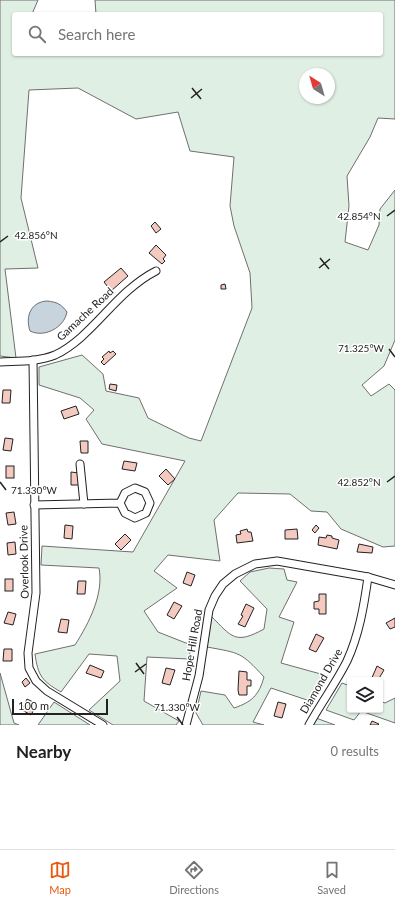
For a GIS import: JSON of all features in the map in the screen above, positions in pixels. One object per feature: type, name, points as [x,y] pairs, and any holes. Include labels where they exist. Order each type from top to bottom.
[{"type":"street","name":"Gamache Road","points":[[0,362],[33,360],[53,356],[66,349],[78,340],[131,287],[156,271]]},
{"type":"street","name":"Overlook Drive","points":[[33,360],[36,593],[28,653],[30,668],[36,681],[47,691],[103,725]]},
{"type":"street","points":[[80,464],[84,504]]},
{"type":"street","points":[[135,488],[145,492],[150,503],[146,513],[135,518],[125,513],[120,503],[125,493],[135,488]]},
{"type":"street","points":[[34,505],[120,503]]},
{"type":"street","name":"Hope Hill Road","points":[[186,725],[199,676],[209,610],[215,596],[223,584],[235,574],[255,564],[277,561],[368,577],[395,585]]},
{"type":"street","name":"Diamond Drive","points":[[309,725],[347,662],[361,619],[368,577]]},
{"type":"green space","points":[[0,0],[38,0],[33,12],[12,12],[12,56],[383,56],[383,12],[96,12],[95,0],[395,0],[395,119],[378,118],[370,137],[347,176],[349,206],[345,242],[368,250],[379,225],[380,209],[395,190],[395,340],[384,366],[362,385],[371,396],[389,384],[395,390],[395,546],[383,547],[341,529],[327,512],[311,511],[290,494],[238,493],[214,520],[220,561],[168,555],[154,571],[177,588],[144,611],[158,632],[191,645],[189,659],[147,657],[144,701],[179,721],[176,725],[113,725],[89,710],[120,681],[117,656],[89,654],[61,692],[45,681],[38,668],[35,654],[75,645],[94,608],[100,578],[99,568],[41,565],[42,546],[133,552],[185,461],[102,444],[86,419],[94,410],[80,398],[39,385],[39,367],[82,355],[103,374],[106,391],[139,398],[148,418],[189,438],[201,441],[252,308],[250,273],[234,226],[230,206],[234,157],[190,151],[178,112],[136,119],[78,88],[29,90],[21,198],[38,268],[5,269],[16,358],[0,356]]},
{"type":"green space","points":[[269,568],[284,569],[287,580],[297,582],[279,617],[294,622],[281,663],[328,676],[313,702],[271,688],[253,722],[264,725],[203,725],[196,713],[201,691],[225,695],[234,708],[246,703],[254,697],[260,689],[264,677],[245,658],[227,651],[207,647],[211,616],[229,634],[234,636],[246,637],[264,629],[267,609],[240,581],[250,572]]},
{"type":"green space","points":[[0,673],[14,723],[19,725],[0,725]]},
{"type":"green space","points":[[342,683],[347,685],[347,713],[359,713],[354,720],[326,710]]},
{"type":"green space","points":[[395,698],[395,723],[367,713],[383,713],[383,702],[385,703]]},
{"type":"green space","points":[[54,702],[90,725],[38,725]]},
{"type":"green space","points":[[316,718],[335,725],[313,725]]},
{"type":"shaded area","points":[[47,301],[56,303],[63,307],[67,312],[65,318],[58,327],[53,330],[41,333],[30,331],[28,320],[33,307],[41,302]]},
{"type":"building","points":[[155,222],[161,229],[156,233],[151,226]]},
{"type":"building","points":[[156,245],[166,255],[163,259],[165,261],[162,264],[149,253]]},
{"type":"building","points":[[121,268],[128,276],[111,291],[104,282]]},
{"type":"building","points":[[225,284],[226,289],[221,289],[221,285]]},
{"type":"building","points":[[109,351],[110,353],[113,351],[116,354],[104,365],[101,362],[104,359],[102,357]]},
{"type":"building","points":[[110,384],[117,385],[116,391],[109,389]]},
{"type":"building","points":[[3,390],[11,390],[10,403],[2,403]]},
{"type":"building","points":[[76,406],[79,414],[64,419],[61,411]]},
{"type":"building","points":[[5,438],[13,439],[11,451],[3,450]]},
{"type":"building","points":[[80,441],[88,441],[88,453],[81,453]]},
{"type":"building","points":[[124,461],[137,463],[135,471],[122,469]]},
{"type":"building","points":[[6,466],[14,466],[14,478],[6,478]]},
{"type":"building","points":[[166,469],[175,479],[168,485],[159,476]]},
{"type":"building","points":[[71,472],[79,473],[79,485],[71,485]]},
{"type":"building","points":[[14,512],[16,524],[8,525],[6,513]]},
{"type":"building","points":[[65,525],[73,526],[72,539],[64,538]]},
{"type":"building","points":[[316,525],[319,528],[315,533],[312,530]]},
{"type":"building","points":[[247,529],[248,532],[251,532],[253,541],[237,543],[236,535],[241,534],[240,531]]},
{"type":"building","points":[[297,529],[298,539],[285,539],[285,530]]},
{"type":"building","points":[[125,534],[131,540],[121,550],[115,544]]},
{"type":"building","points":[[327,535],[339,540],[337,549],[318,545],[319,537],[326,538]]},
{"type":"building","points":[[15,542],[16,554],[8,555],[7,543]]},
{"type":"building","points":[[359,544],[373,547],[372,553],[357,552]]},
{"type":"building","points":[[187,572],[195,575],[191,586],[183,583]]},
{"type":"building","points":[[5,579],[13,579],[13,591],[5,591]]},
{"type":"building","points":[[78,581],[86,581],[85,594],[77,594]]},
{"type":"building","points":[[319,594],[326,594],[326,614],[319,614],[319,609],[314,609],[314,602],[319,601]]},
{"type":"building","points":[[174,602],[182,606],[174,619],[167,615]]},
{"type":"building","points":[[246,604],[254,608],[245,627],[238,624],[243,616],[241,615]]},
{"type":"building","points":[[8,612],[16,614],[13,625],[4,623]]},
{"type":"building","points":[[395,618],[395,627],[390,629],[386,623]]},
{"type":"building","points":[[61,619],[69,620],[67,633],[58,632]]},
{"type":"building","points":[[316,634],[324,638],[316,652],[309,649]]},
{"type":"building","points":[[4,649],[12,649],[12,661],[3,661]]},
{"type":"building","points":[[90,665],[104,671],[101,678],[86,673]]},
{"type":"building","points":[[377,666],[384,670],[380,677],[372,677]]},
{"type":"building","points":[[166,668],[175,670],[170,685],[162,683]]},
{"type":"building","points":[[239,671],[247,672],[247,680],[251,680],[251,686],[247,686],[247,695],[239,695]]},
{"type":"building","points":[[26,678],[30,683],[25,687],[22,682]]},
{"type":"building","points":[[27,699],[37,704],[31,715],[22,710]]},
{"type":"building","points":[[278,702],[286,704],[282,718],[274,716]]},
{"type":"building","points":[[372,721],[379,724],[370,725]]}]
